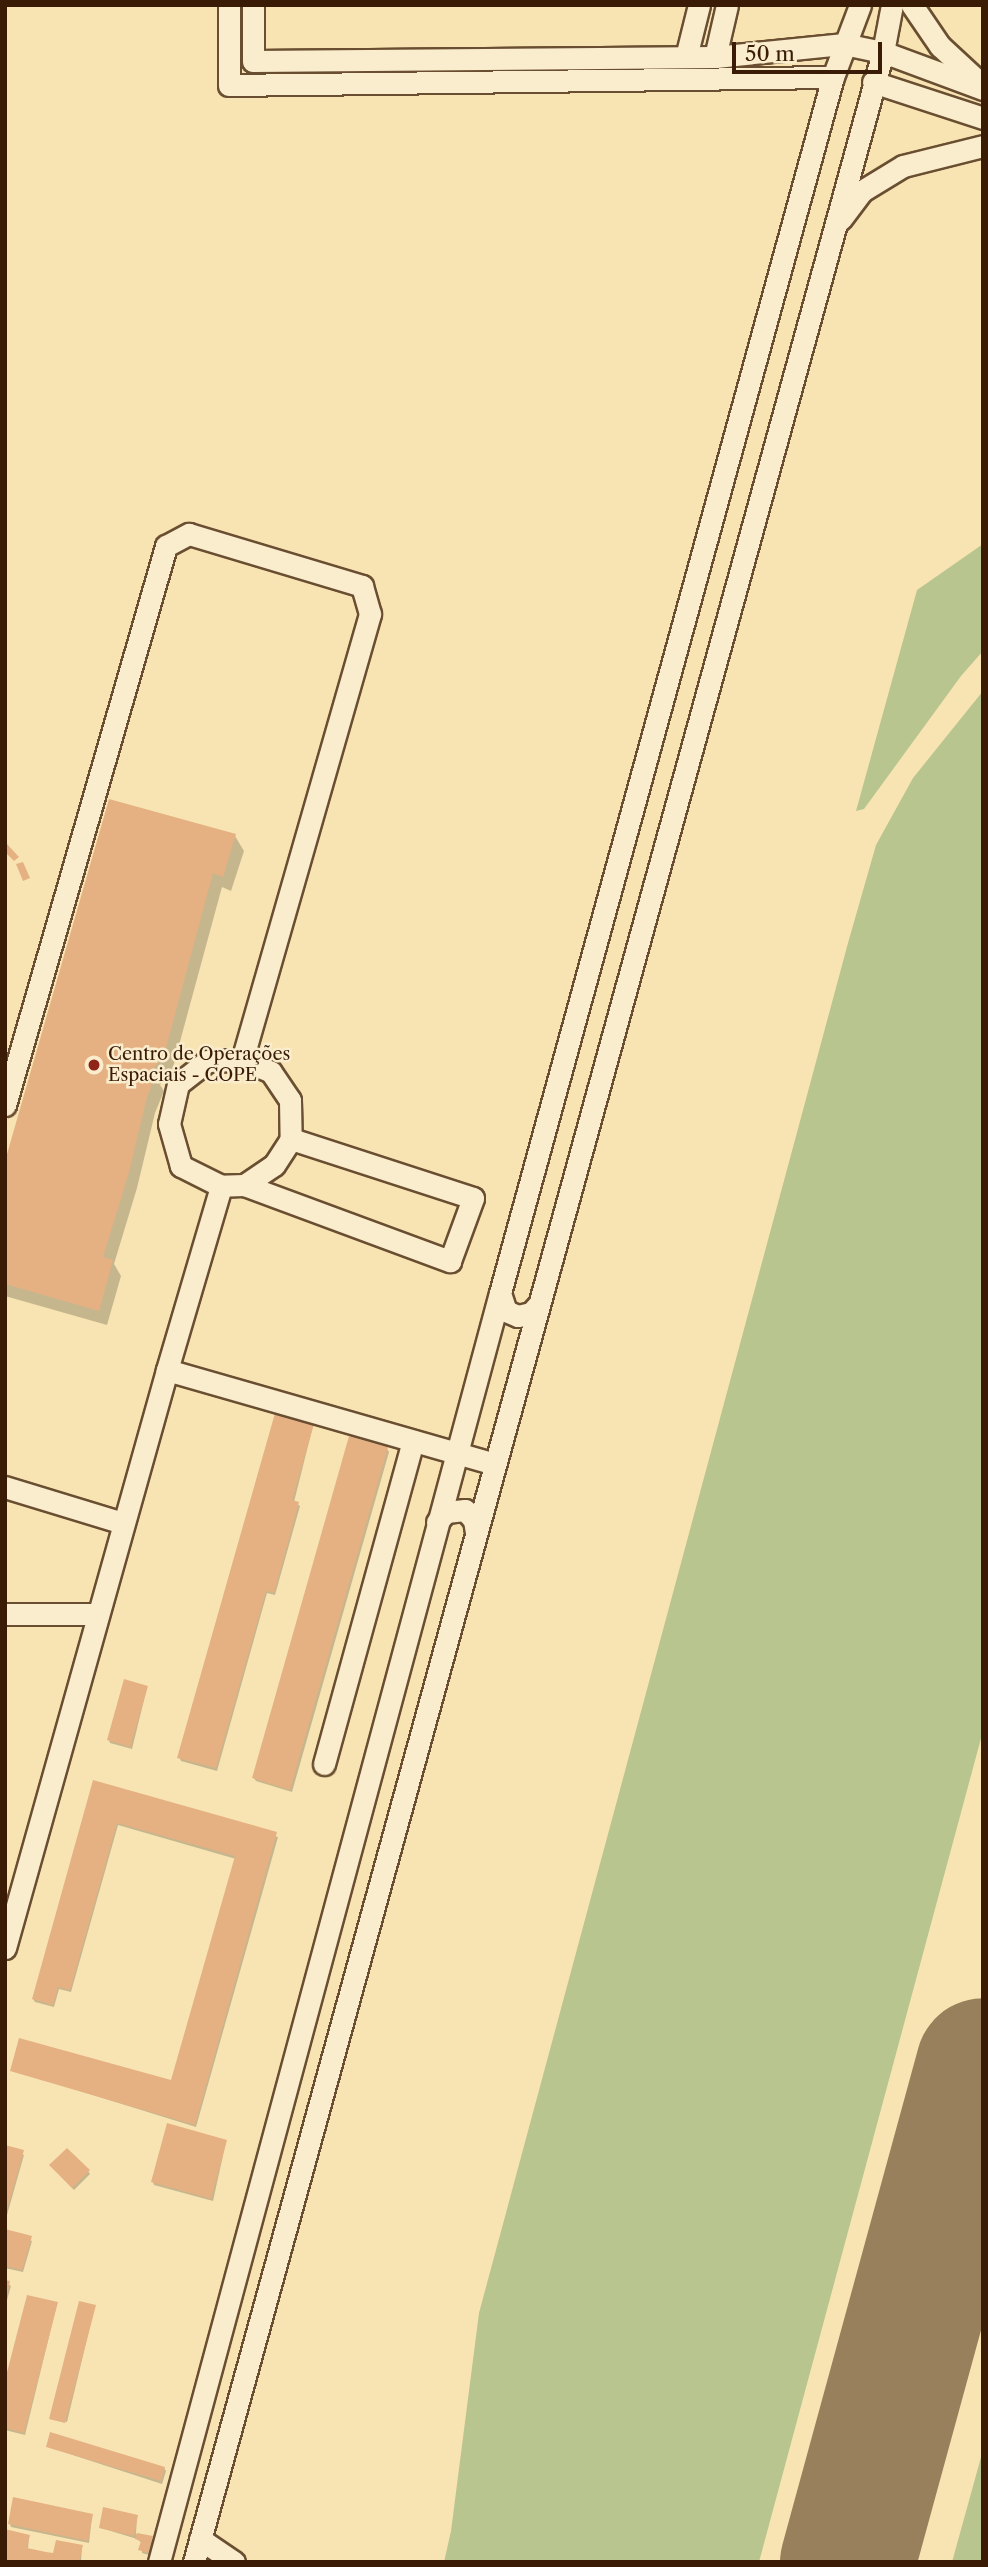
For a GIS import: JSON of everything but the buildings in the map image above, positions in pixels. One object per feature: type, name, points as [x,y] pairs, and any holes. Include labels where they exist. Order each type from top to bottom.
[{"type":"street","points":[[229,5],[229,85],[834,77]]},
{"type":"street","points":[[253,5],[253,61],[715,57],[844,44],[883,52],[983,87]]},
{"type":"street","points":[[686,57],[699,5]]},
{"type":"street","points":[[715,57],[727,5]]},
{"type":"street","points":[[159,2562],[437,1522],[834,77],[860,5]]},
{"type":"street","points":[[194,2562],[883,52],[892,5]]},
{"type":"street","points":[[912,5],[940,46],[983,87]]},
{"type":"street","points":[[873,82],[983,118]]},
{"type":"street","points":[[835,226],[863,191],[903,166],[983,146]]},
{"type":"street","points":[[5,1105],[166,546],[189,534],[362,586],[370,614],[242,1060]]},
{"type":"street","points":[[244,1185],[274,1166],[291,1139],[290,1100],[271,1072],[242,1060],[207,1061],[178,1084],[169,1124],[181,1166],[221,1186],[244,1185],[450,1261],[473,1198],[291,1139]]},
{"type":"street","points":[[5,1948],[97,1614],[221,1186]]},
{"type":"street","points":[[500,1293],[506,1311],[518,1316],[531,1314],[539,1304]]},
{"type":"street","points":[[167,1370],[495,1464]]},
{"type":"street","points":[[324,1764],[413,1441]]},
{"type":"street","points":[[5,1487],[123,1523]]},
{"type":"street","points":[[437,1522],[446,1512],[465,1510],[474,1520],[476,1532]]},
{"type":"street","points":[[5,1614],[97,1614]]},
{"type":"street","points":[[200,2539],[234,2562]]},
{"type":"green space","points":[[983,544],[983,651],[961,676],[864,809],[856,811],[917,590]]},
{"type":"green space","points":[[983,691],[983,1731],[759,2562],[444,2562],[451,2531],[479,2313],[876,845],[913,778]]},
{"type":"green space","points":[[983,2450],[983,2562],[952,2562]]},
{"type":"runway","points":[[847,2562],[983,2065]]},
{"type":"place","name":"Centro de Operações Espaciais - COPE","points":[[94,1065]]}]
